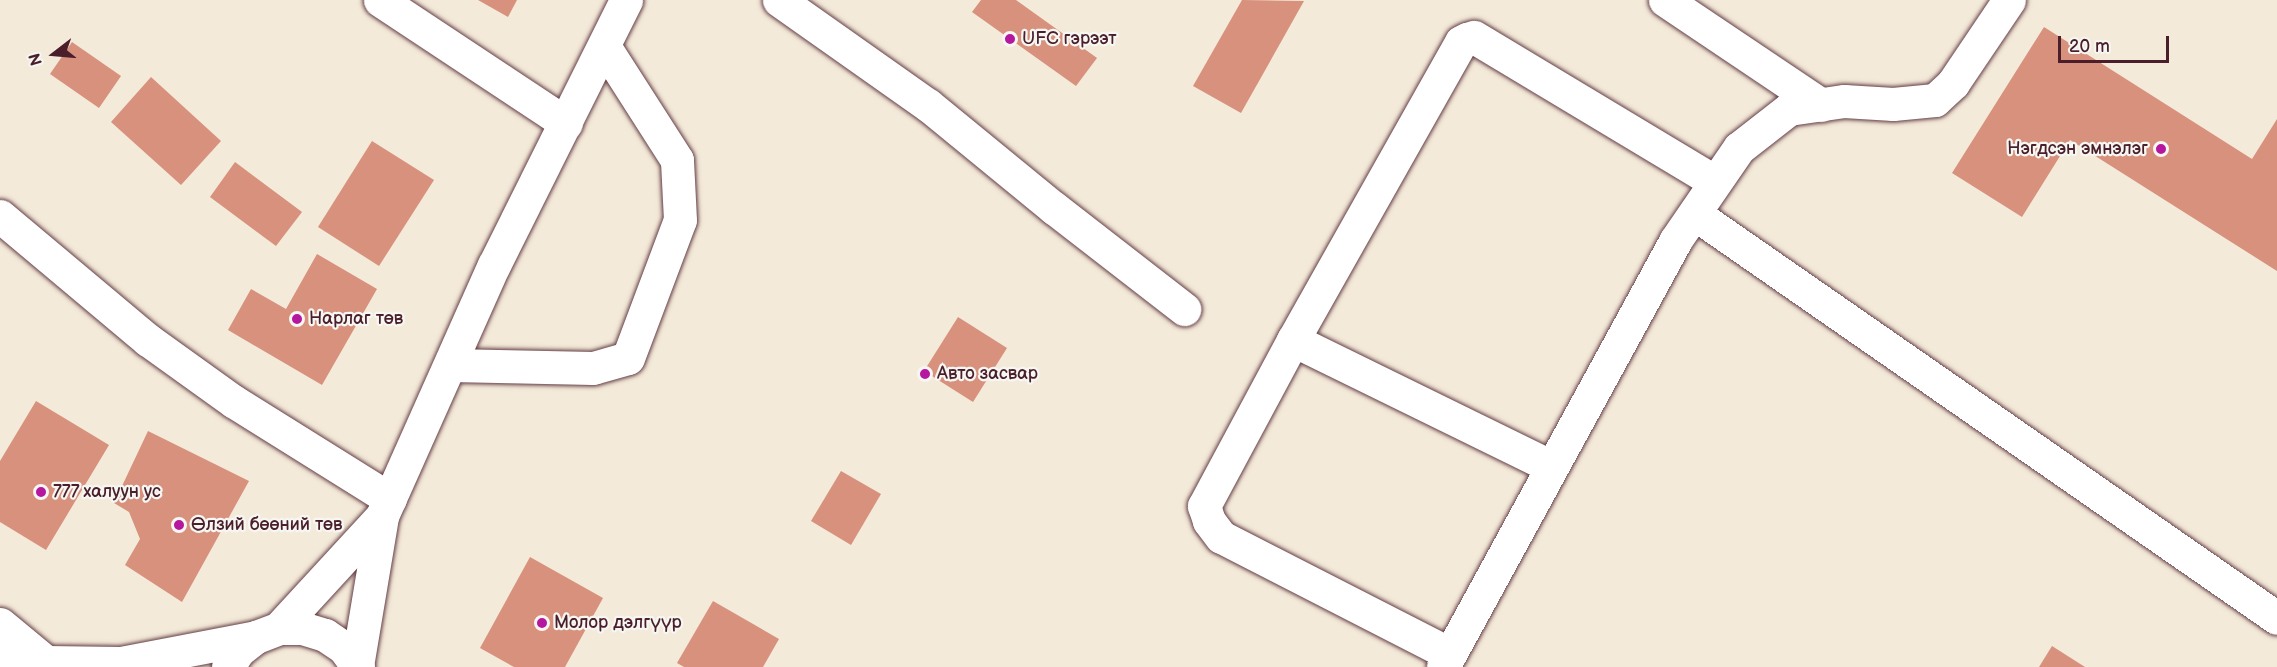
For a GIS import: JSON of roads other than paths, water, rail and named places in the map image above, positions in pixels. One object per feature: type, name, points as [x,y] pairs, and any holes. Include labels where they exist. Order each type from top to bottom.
[{"type":"street","points":[[380,0],[566,123]]},
{"type":"street","points":[[358,667],[386,508],[494,265],[626,0]]},
{"type":"street","points":[[779,0],[928,105],[1054,208],[1184,309]]},
{"type":"street","points":[[1665,0],[1821,105]]},
{"type":"street","points":[[1714,181],[1474,37],[1461,42],[1293,340],[1204,506],[1209,521],[1221,537],[1446,661],[1675,242],[1714,181],[1739,148],[1789,109],[1844,101],[1893,104],[1935,100],[1953,83],[2009,0]]},
{"type":"street","points":[[450,364],[593,368],[628,358],[680,220],[677,160],[604,46]]},
{"type":"street","points":[[1695,214],[2277,618]]},
{"type":"street","points":[[0,216],[174,359],[386,508]]},
{"type":"street","points":[[1293,340],[1552,467]]},
{"type":"street","points":[[228,667],[238,651],[267,633],[386,508]]},
{"type":"street","points":[[0,624],[46,662]]},
{"type":"street","points":[[0,656],[46,662],[126,665],[267,633],[302,628],[325,634],[344,648],[358,667]]},
{"type":"place","name":"UFC гэрээт","points":[[1010,39]]},
{"type":"place","name":"Нэгдсэн эмнэлэг","points":[[2161,149]]},
{"type":"place","name":"Нарлаг төв","points":[[297,319]]},
{"type":"place","name":"Авто засвар","points":[[925,374]]},
{"type":"place","name":"777 халуун ус","points":[[41,492]]},
{"type":"place","name":"Өлзий бөөний төв","points":[[179,525]]},
{"type":"place","name":"Молор дэлгүүр","points":[[542,623]]}]
